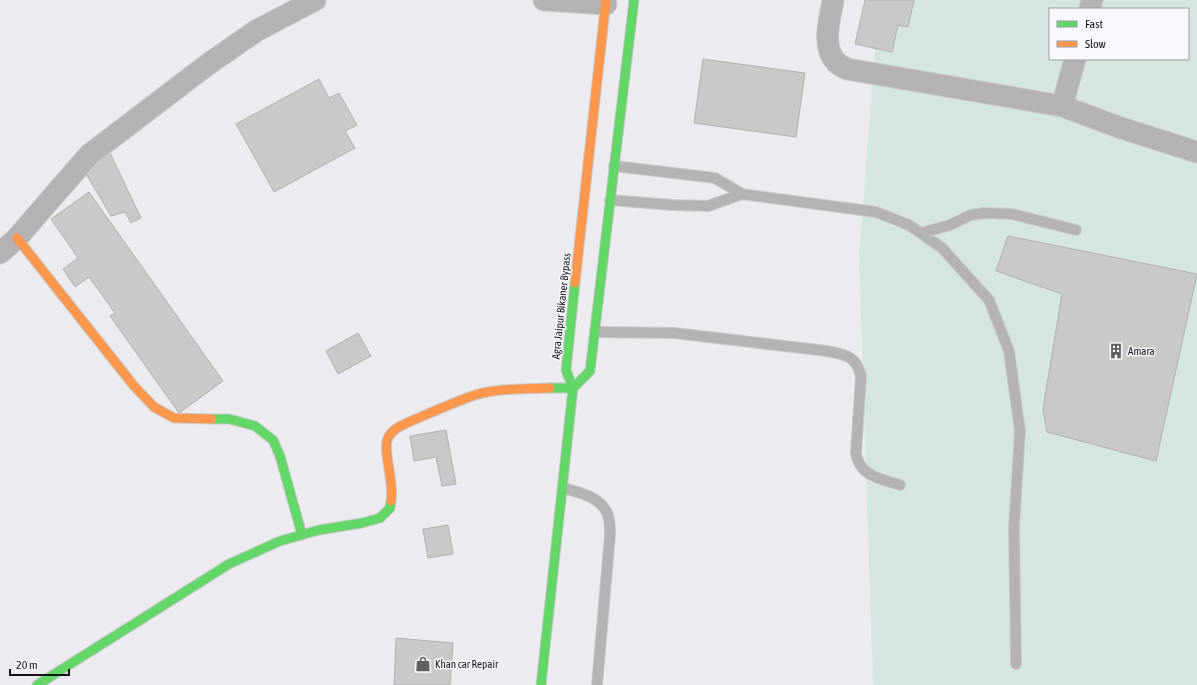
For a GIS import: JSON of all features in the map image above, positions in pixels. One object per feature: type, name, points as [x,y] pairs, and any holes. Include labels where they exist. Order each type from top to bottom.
[{"type":"street","points":[[0,253],[17,238],[89,155],[207,65],[256,31],[315,0]]},
{"type":"street","points":[[544,0],[606,2]]},
{"type":"street","points":[[36,685],[229,564],[280,541],[319,530],[362,523],[380,518],[390,508],[393,493],[387,451],[388,438],[397,428],[444,407],[476,395],[512,389],[573,388],[590,371],[634,0]]},
{"type":"street","points":[[833,0],[827,36],[829,50],[836,62],[847,69],[1062,106],[1121,128],[1197,152]]},
{"type":"street","name":"Agra Jaipur Bikaner Bypass","points":[[541,685],[573,388],[566,370],[606,2]]},
{"type":"street","points":[[1062,106],[1075,60]]},
{"type":"street","points":[[17,238],[134,386],[154,407],[174,418],[229,418],[255,426],[273,440],[280,456],[302,535]]},
{"type":"lane","points":[[614,166],[715,178],[742,194],[876,212],[910,225],[942,248],[989,300],[1009,351],[1020,430],[1014,527],[1016,664]]},
{"type":"lane","points":[[610,200],[672,205],[708,206],[742,194]]},
{"type":"lane","points":[[921,233],[950,225],[971,216],[985,213],[1012,214],[1076,230]]},
{"type":"lane","points":[[595,332],[674,333],[826,351],[845,355],[853,359],[858,366],[861,376],[856,453],[857,462],[864,471],[878,478],[900,485]]},
{"type":"lane","points":[[563,488],[592,497],[603,506],[609,518],[610,536],[597,685]]},
{"type":"shaded area","points":[[879,0],[1197,0],[1197,685],[873,685],[859,255]]},
{"type":"building","points":[[865,0],[914,0],[908,27],[898,25],[892,52],[855,44]]},
{"type":"building","points":[[703,59],[805,73],[796,137],[694,123]]},
{"type":"building","points":[[319,79],[329,98],[339,93],[357,125],[345,131],[355,148],[274,192],[236,124]]},
{"type":"building","points":[[110,153],[141,218],[131,223],[125,212],[111,216],[82,167]]},
{"type":"building","points":[[89,192],[223,381],[179,413],[110,316],[115,313],[89,277],[75,287],[63,269],[78,258],[51,219]]},
{"type":"building","name":"Amara","points":[[1008,236],[1197,274],[1156,461],[1047,432],[1043,409],[1062,294],[996,271]]},
{"type":"building","points":[[358,333],[371,356],[338,374],[326,351]]},
{"type":"building","points":[[446,430],[456,484],[442,486],[436,457],[414,461],[410,436]]},
{"type":"building","points":[[448,525],[453,554],[428,558],[423,529]]},
{"type":"building","name":"Khan car Repair","points":[[396,638],[453,643],[450,685],[394,685]]},
{"type":"traffic: fast","points":[[550,388],[573,388],[590,371],[634,0]]},
{"type":"traffic: fast","points":[[541,685],[573,388],[566,370],[575,283]]},
{"type":"traffic: fast","points":[[212,419],[229,419],[255,426],[273,440],[280,456],[302,535]]},
{"type":"traffic: fast","points":[[37,685],[229,564],[280,541],[319,530],[362,523],[380,518],[390,508],[391,501]]},
{"type":"traffic: slow","points":[[575,283],[606,0]]},
{"type":"traffic: slow","points":[[17,238],[134,386],[154,407],[174,418],[212,419]]},
{"type":"traffic: slow","points":[[391,501],[392,494],[386,451],[388,438],[397,428],[453,403],[475,395],[503,390],[550,388]]},
{"type":"place","name":"Amara","points":[[1116,351]]},
{"type":"place","name":"Khan car Repair","points":[[423,664]]}]
